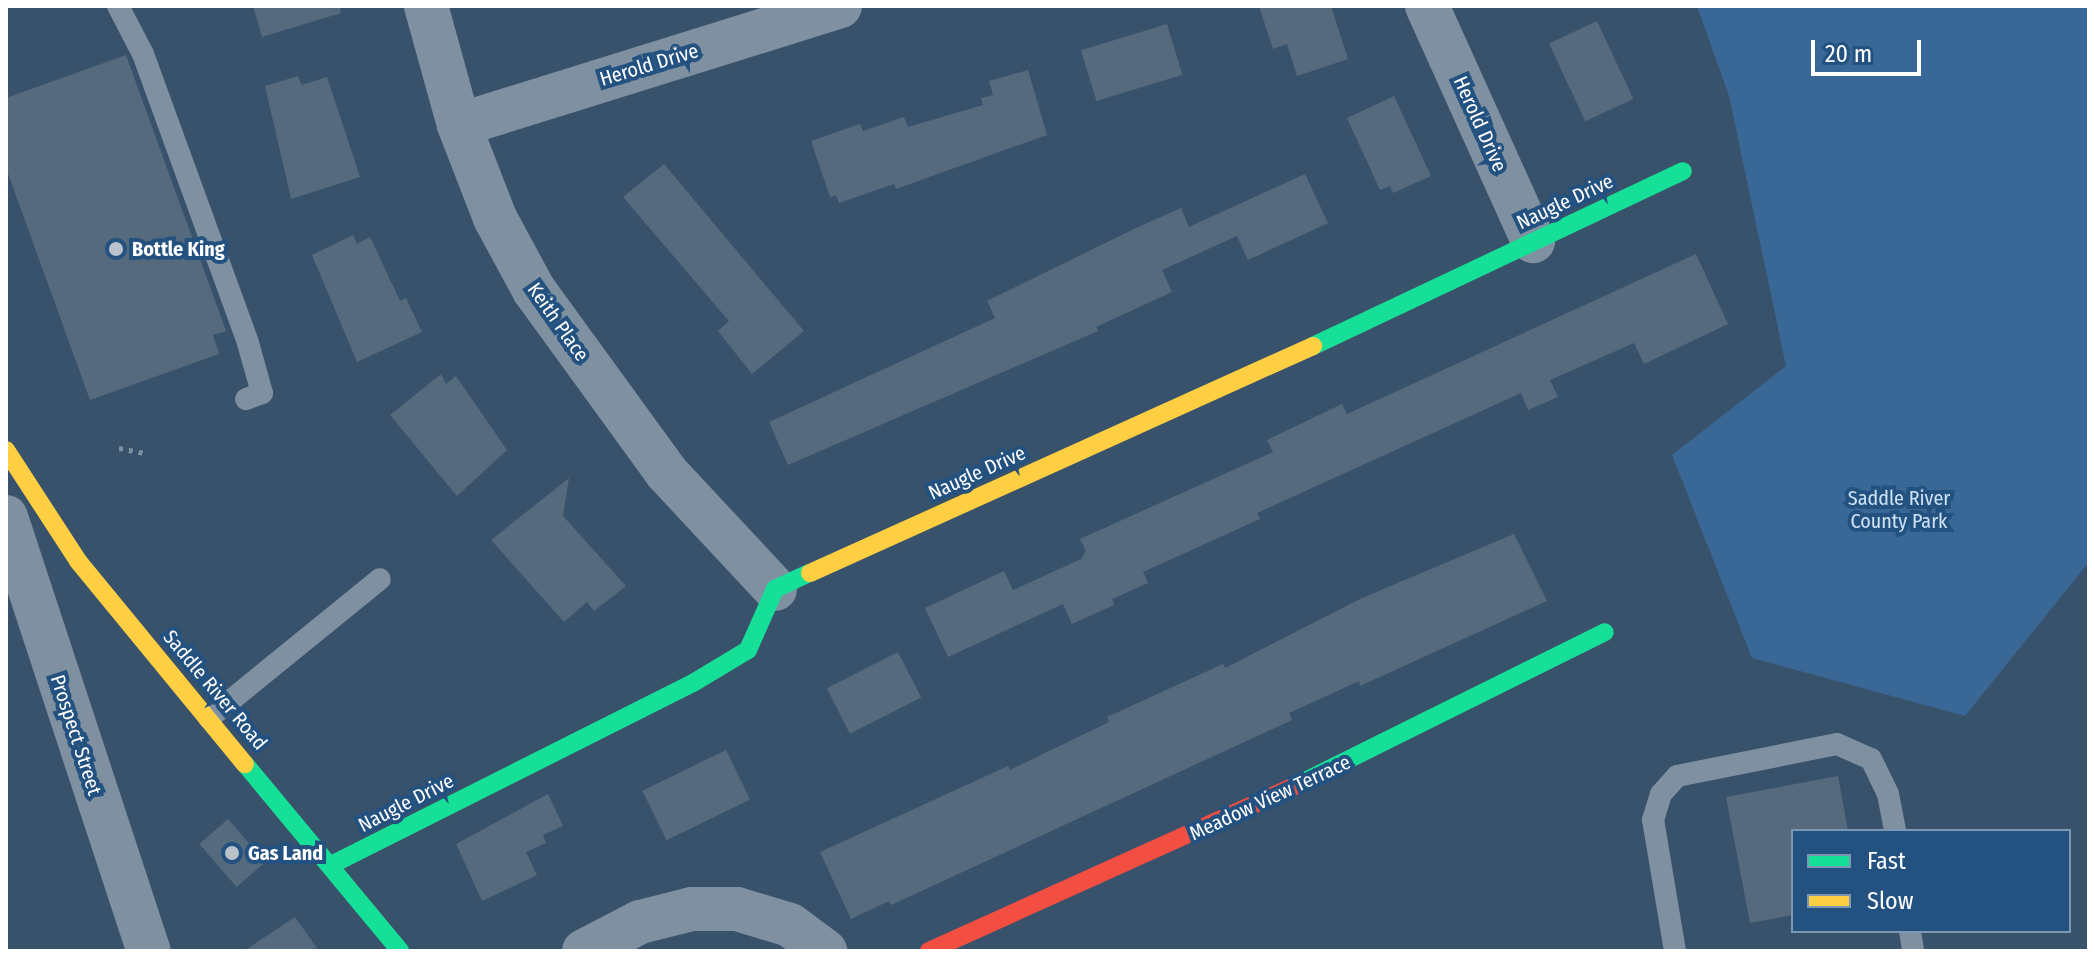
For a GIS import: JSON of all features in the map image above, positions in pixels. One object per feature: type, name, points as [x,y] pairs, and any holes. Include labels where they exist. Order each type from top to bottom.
[{"type":"street","name":"Keith Place","points":[[426,6],[459,125],[495,218],[534,290],[666,472],[775,589]]},
{"type":"street","name":"Herold Drive","points":[[459,125],[840,6]]},
{"type":"street","name":"Herold Drive","points":[[1427,6],[1533,241]]},
{"type":"street","name":"Naugle Drive","points":[[331,865],[693,683],[748,650],[775,589],[1683,171]]},
{"type":"street","name":"Saddle River Road","points":[[6,450],[78,561],[400,951]]},
{"type":"street","name":"Prospect Street","points":[[6,517],[149,951]]},
{"type":"street","name":"Meadow View Terrace","points":[[929,951],[1268,800],[1605,632]]},
{"type":"street","points":[[584,951],[640,922],[692,909],[737,909],[790,925],[825,951]]},
{"type":"lane","points":[[118,6],[143,54],[248,343],[262,393],[246,399]]},
{"type":"lane","points":[[209,718],[380,579]]},
{"type":"lane","points":[[1675,951],[1653,820],[1661,794],[1677,776],[1837,744],[1871,759],[1888,794],[1895,829]]},
{"type":"path","points":[[119,448],[145,453]]},
{"type":"green space","name":"Saddle River County Park","points":[[1697,6],[2089,6],[2089,562],[1965,716],[1752,658],[1672,455],[1786,366],[1729,96]]},
{"type":"building","points":[[253,6],[340,6],[341,13],[262,37]]},
{"type":"building","points":[[1259,6],[1331,6],[1348,59],[1297,76],[1287,44],[1273,49]]},
{"type":"building","points":[[1597,21],[1633,99],[1585,121],[1549,43]]},
{"type":"building","points":[[1167,24],[1182,75],[1096,101],[1081,50]]},
{"type":"building","name":"Bottle King","points":[[126,55],[226,331],[213,335],[219,354],[90,400],[6,168],[6,98]]},
{"type":"building","points":[[1028,70],[1047,135],[896,189],[894,184],[839,203],[836,195],[830,197],[811,141],[860,124],[863,131],[904,117],[908,127],[983,105],[981,98],[993,95],[989,81]]},
{"type":"building","points":[[298,76],[302,85],[327,77],[360,177],[291,199],[265,86]]},
{"type":"building","points":[[1394,96],[1431,176],[1393,193],[1390,186],[1380,190],[1347,118]]},
{"type":"building","points":[[664,164],[804,331],[752,374],[718,331],[729,321],[623,197]]},
{"type":"building","points":[[1305,174],[1328,223],[1248,260],[1237,236],[1162,270],[1172,292],[1096,327],[1098,331],[788,465],[769,422],[995,318],[987,301],[1136,228],[1181,208],[1189,227]]},
{"type":"building","points":[[353,235],[357,244],[370,237],[400,301],[406,298],[422,332],[357,362],[312,255]]},
{"type":"building","points":[[1696,254],[1728,324],[1644,364],[1634,343],[1550,380],[1558,397],[1528,410],[1521,393],[1257,513],[1260,519],[1143,572],[1148,583],[1112,599],[1114,605],[1072,624],[1063,604],[948,657],[925,608],[1004,571],[1013,590],[1081,559],[1086,551],[1080,539],[1273,452],[1267,440],[1342,404],[1347,414]]},
{"type":"building","points":[[441,374],[446,384],[456,376],[507,450],[457,496],[390,415]]},
{"type":"building","points":[[569,478],[563,516],[626,586],[594,611],[587,602],[564,622],[491,540]]},
{"type":"building","points":[[1514,534],[1547,601],[1360,686],[1359,681],[1289,713],[1292,720],[891,905],[889,901],[851,919],[820,852],[1008,766],[1010,770],[1109,722],[1107,717],[1223,664],[1225,668],[1362,598]]},
{"type":"building","points":[[898,652],[921,697],[850,734],[827,688]]},
{"type":"building","points":[[726,750],[750,799],[667,840],[642,791]]},
{"type":"building","points":[[1838,776],[1848,829],[1791,829],[1791,915],[1750,923],[1726,797]]},
{"type":"building","points":[[548,794],[563,826],[543,835],[546,843],[526,852],[537,875],[482,901],[456,844]]},
{"type":"building","name":"Gas Land","points":[[228,819],[265,862],[237,887],[199,844]]},
{"type":"building","points":[[295,917],[319,951],[244,951]]},
{"type":"traffic: fast","points":[[1313,346],[1683,171]]},
{"type":"traffic: fast","points":[[331,865],[693,683],[748,650],[775,589],[810,573]]},
{"type":"traffic: fast","points":[[1301,783],[1605,632]]},
{"type":"traffic: fast","points":[[245,764],[400,951]]},
{"type":"traffic: slow","points":[[810,573],[1313,346]]},
{"type":"traffic: slow","points":[[6,450],[78,561],[245,764]]},
{"type":"traffic: jam","points":[[929,951],[1301,783]]},
{"type":"place","name":"Bottle King","points":[[116,249]]},
{"type":"place","name":"Gas Land","points":[[232,853]]}]
